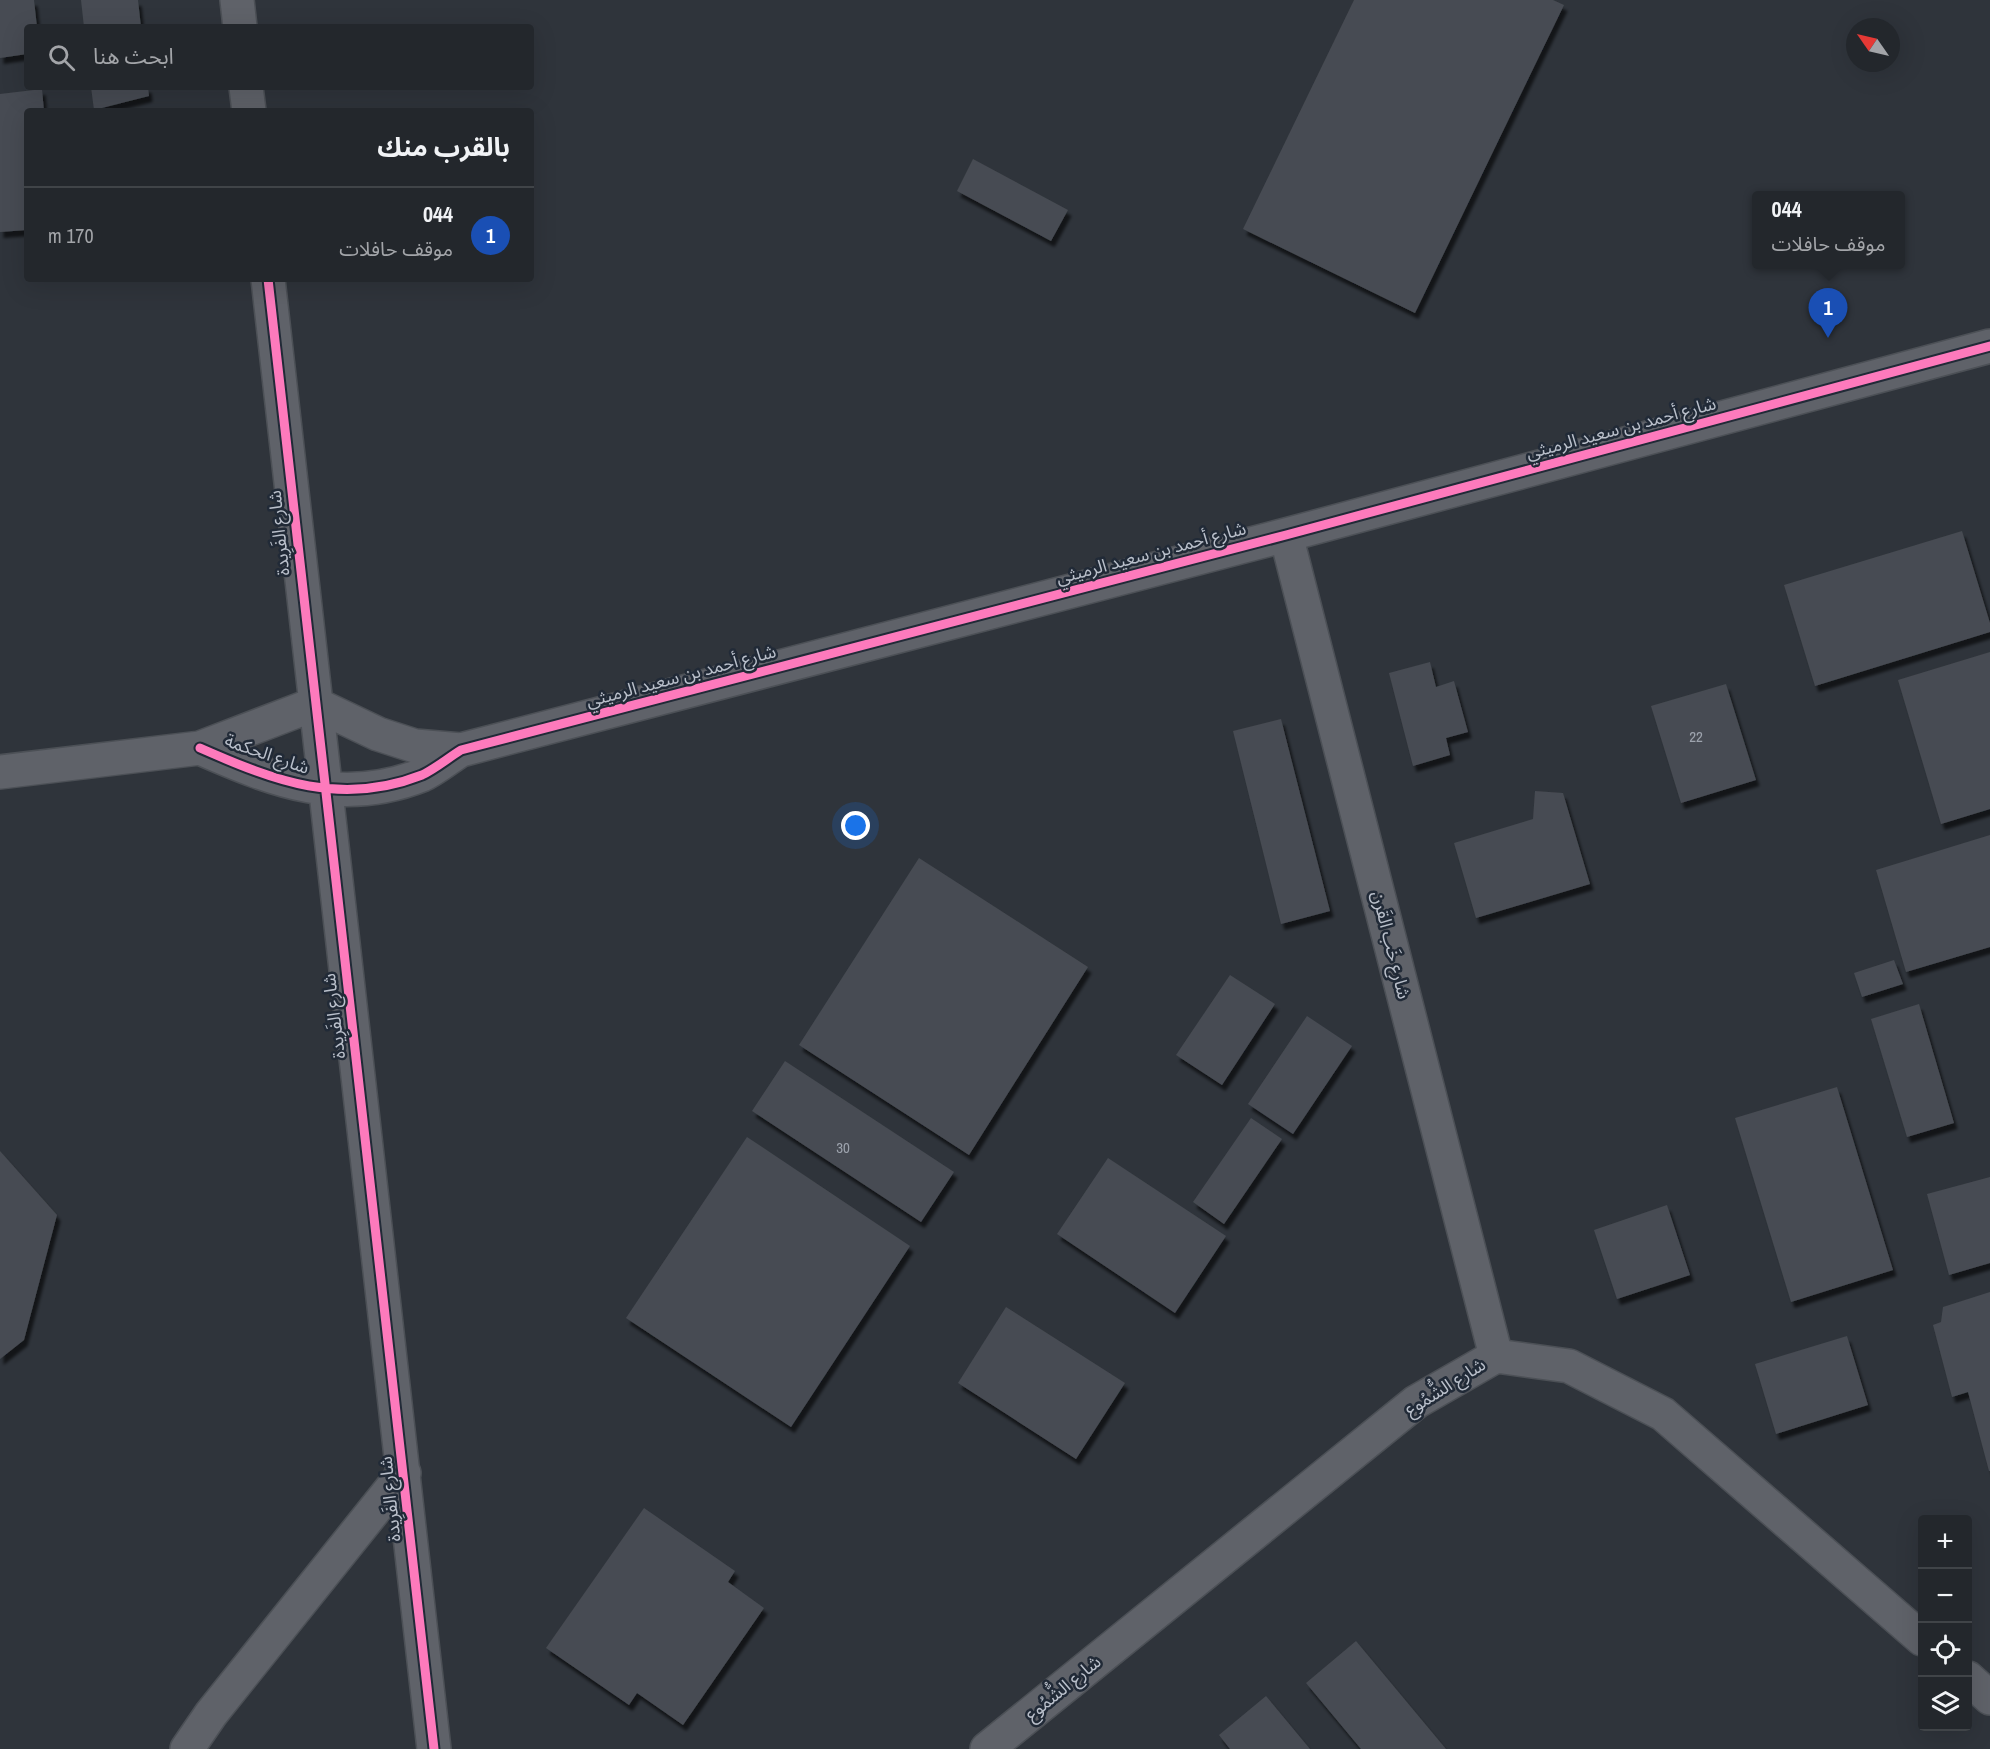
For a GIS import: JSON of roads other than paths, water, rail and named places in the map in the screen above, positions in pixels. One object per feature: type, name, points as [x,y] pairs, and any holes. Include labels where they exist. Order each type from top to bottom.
[{"type":"street","points":[[237,0],[240,24]]},
{"type":"street","points":[[246,90],[249,108]]},
{"type":"street","name":"شارع الفَرِيدة","points":[[268,282],[434,1749]]},
{"type":"street","name":"شارع أحمد بن سعيد الرميثي","points":[[324,789],[358,790],[390,785],[424,774],[461,750],[1286,535],[1990,346]]},
{"type":"street","name":"شارع خَب القَرن","points":[[1286,535],[1496,1356]]},
{"type":"street","name":"شارع الحكمة","points":[[0,772],[200,748],[315,704]]},
{"type":"street","name":"شارع أحمد بن سعيد الرميثي","points":[[315,704],[378,735],[415,746],[461,750]]},
{"type":"street","name":"شارع الحكمة","points":[[200,748],[288,782],[324,789]]},
{"type":"street","name":"شارع الشُّمُوع","points":[[1001,1745],[1416,1402],[1496,1356],[1569,1366],[1663,1414],[1918,1635]]},
{"type":"street","points":[[187,1749],[211,1714],[404,1473]]},
{"type":"street","points":[[1972,1682],[1990,1698]]},
{"type":"place","name":"044","points":[[1828,338]]}]
